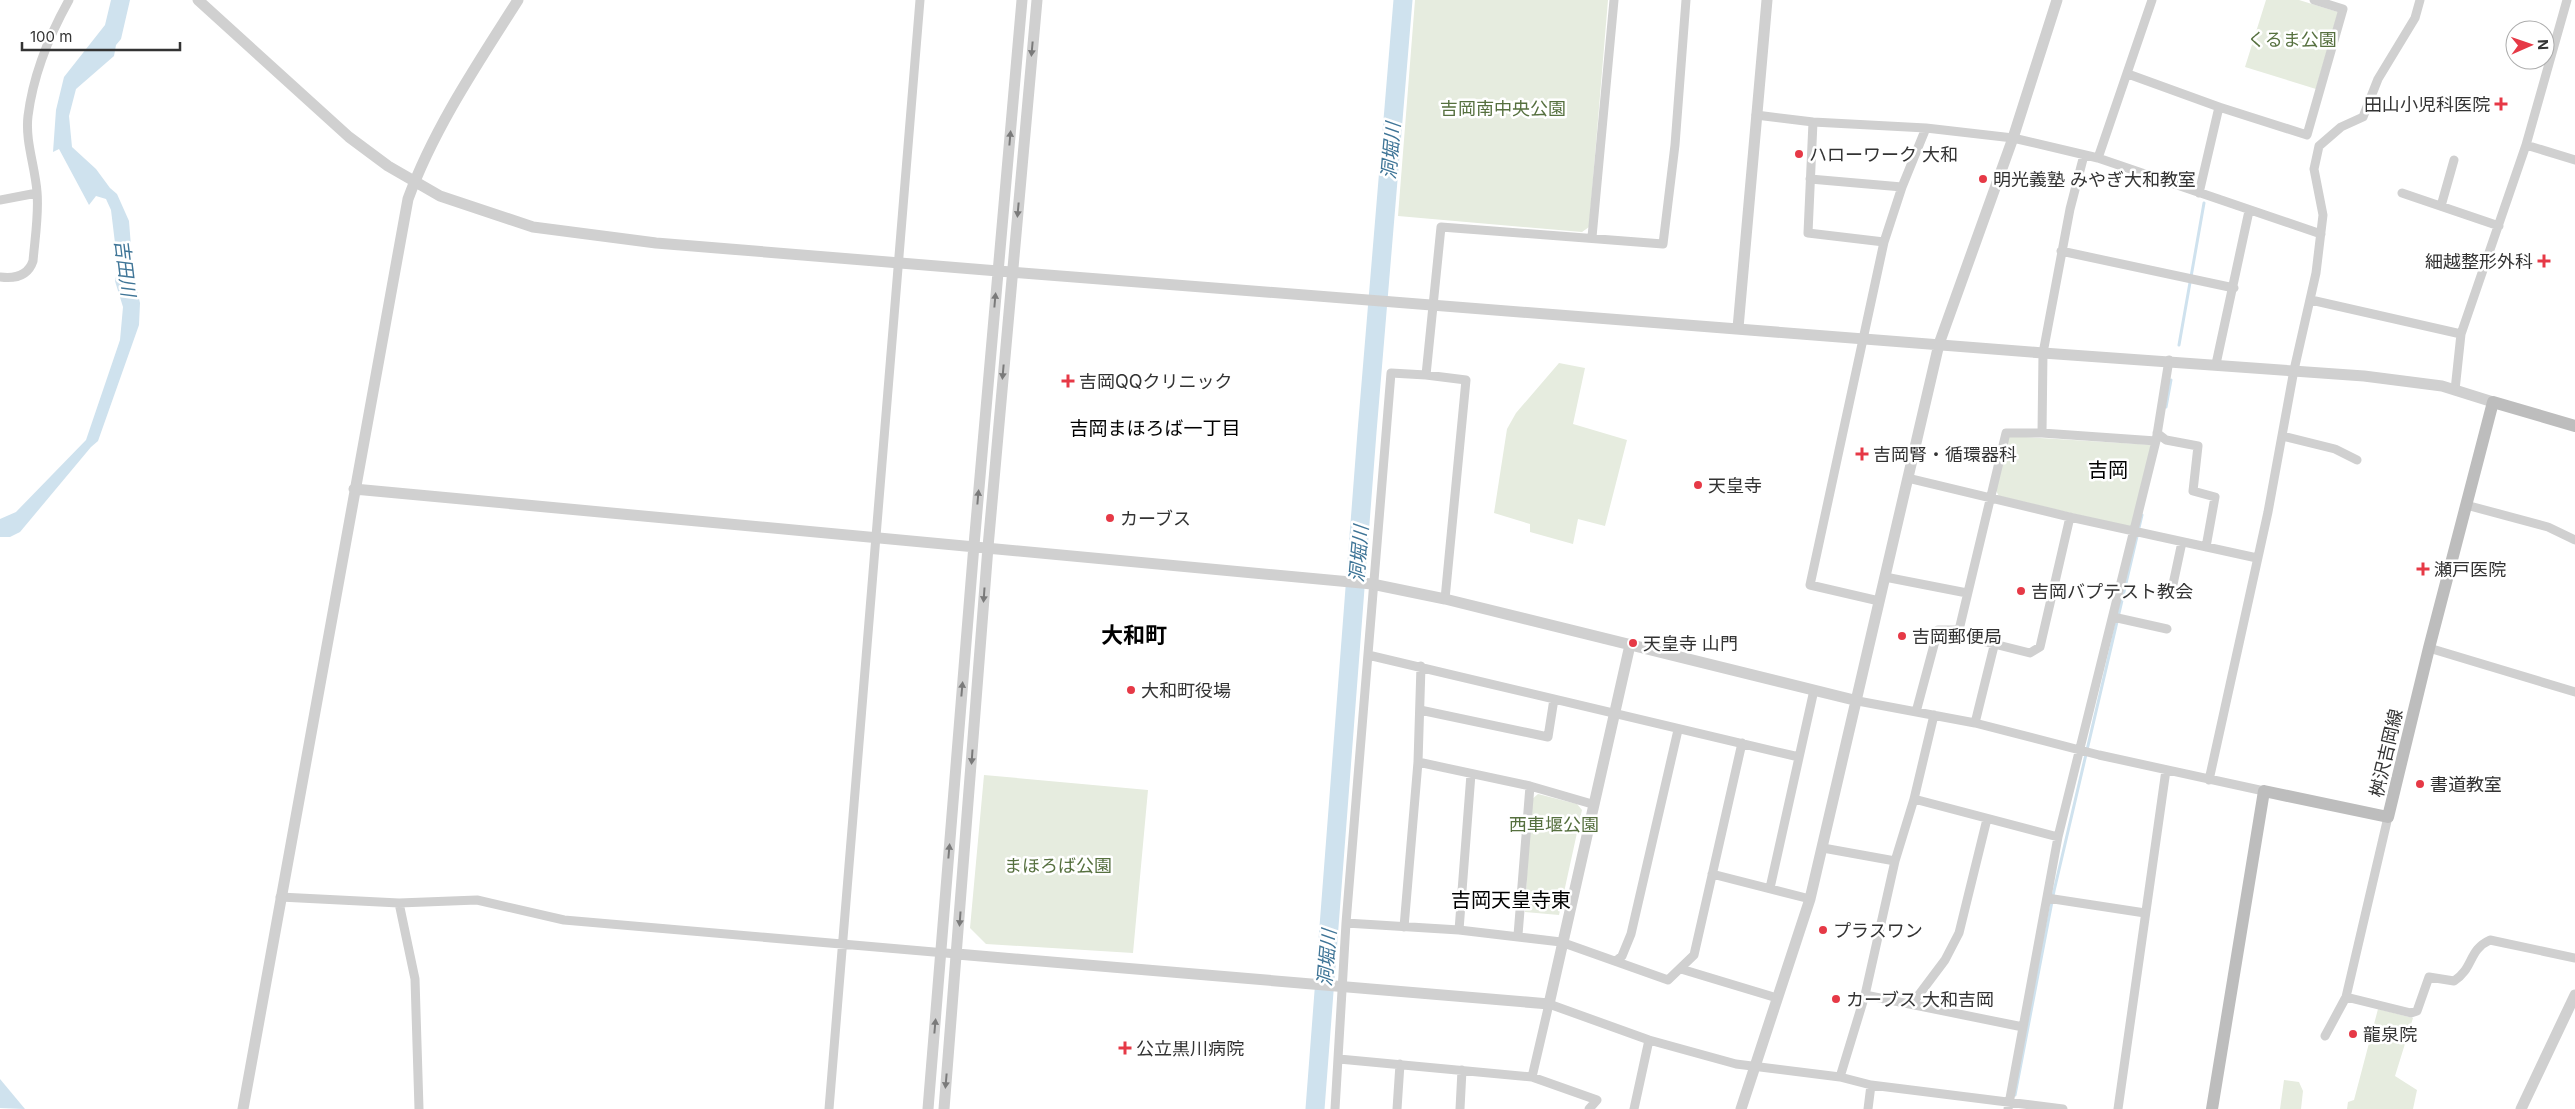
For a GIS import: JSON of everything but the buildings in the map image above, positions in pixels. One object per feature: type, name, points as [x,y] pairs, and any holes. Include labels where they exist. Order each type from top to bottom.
[{"type":"main road","points":[[2493,402],[2575,426]]},
{"type":"main road","name":"桝沢吉岡線","points":[[2264,791],[2388,817],[2429,648],[2493,402]]},
{"type":"main road","points":[[2212,1109],[2264,791]]},
{"type":"street","points":[[0,277],[23,276],[31,269],[33,261],[37,192],[28,142],[28,116],[38,75],[49,42],[69,0]]},
{"type":"street","points":[[198,0],[349,137],[388,166],[440,196],[533,227],[656,242],[998,272],[2043,353],[2169,360],[2294,370],[2412,381],[2455,390],[2493,402]]},
{"type":"street","points":[[242,1109],[408,199],[414,181],[456,100],[518,0]]},
{"type":"street","points":[[829,1109],[920,0]]},
{"type":"street","points":[[928,1109],[974,545],[1022,0]]},
{"type":"street","points":[[944,1109],[988,547],[1036,0]]},
{"type":"street","points":[[1592,237],[1614,0]]},
{"type":"street","points":[[1426,375],[1441,227],[1592,237],[1663,244],[1675,145],[1686,0]]},
{"type":"street","points":[[1738,328],[1767,0]]},
{"type":"street","points":[[1741,1109],[1810,899],[1858,701],[1939,344],[2013,138],[2057,0]]},
{"type":"street","points":[[2098,158],[2128,74],[2150,0]]},
{"type":"street","points":[[2307,135],[2344,5],[2314,0]]},
{"type":"street","points":[[2209,780],[2268,512],[2294,370],[2311,300],[2323,216],[2314,169],[2319,146],[2341,127],[2363,117],[2378,79],[2414,18],[2420,0]]},
{"type":"street","points":[[2455,390],[2462,334],[2526,145],[2567,0]]},
{"type":"street","points":[[2128,74],[2219,107],[2307,135],[2319,146]]},
{"type":"street","points":[[2199,193],[2219,107]]},
{"type":"street","points":[[1756,115],[1813,122],[1926,128],[2013,138],[2098,158],[2321,234]]},
{"type":"street","points":[[1813,122],[1808,233],[1884,242]]},
{"type":"street","points":[[1880,601],[1810,585],[1865,339],[1884,242],[1902,188],[1926,128]]},
{"type":"street","points":[[2526,145],[2575,160]]},
{"type":"street","points":[[2042,433],[2043,353],[2061,252],[2084,155]]},
{"type":"street","points":[[2441,206],[2454,160]]},
{"type":"street","points":[[1810,180],[1902,188]]},
{"type":"street","points":[[0,200],[37,192]]},
{"type":"street","points":[[2402,192],[2499,226]]},
{"type":"street","points":[[2216,364],[2234,288],[2249,211]]},
{"type":"street","points":[[2061,252],[2234,288]]},
{"type":"street","points":[[2311,300],[2462,334]]},
{"type":"street","points":[[2008,1104],[2058,837],[2082,750],[2135,532],[2157,436],[2169,360]]},
{"type":"street","points":[[1335,1109],[1346,924],[1368,655],[1367,583],[1391,373],[1466,380],[1445,599]]},
{"type":"street","points":[[1959,630],[2006,433],[2157,436],[2166,440],[2198,446],[2193,491],[2215,497],[2206,547]]},
{"type":"street","points":[[2282,436],[2335,449],[2357,460]]},
{"type":"street","points":[[1908,478],[2135,532],[2257,558]]},
{"type":"street","points":[[354,489],[974,545],[1258,575],[1367,583],[1445,599],[1858,701],[1975,723],[2099,755],[2264,791]]},
{"type":"street","points":[[2466,505],[2548,527],[2575,540]]},
{"type":"street","points":[[1916,712],[1938,630],[1959,630],[1966,637],[1994,646],[2030,653],[2040,648],[2070,517]]},
{"type":"street","points":[[2172,588],[2182,542]]},
{"type":"street","points":[[1885,577],[1968,594]]},
{"type":"street","points":[[2114,617],[2167,629]]},
{"type":"street","points":[[1532,1077],[1592,804],[1630,645]]},
{"type":"street","points":[[1975,723],[1994,646]]},
{"type":"street","points":[[2429,648],[2575,692]]},
{"type":"street","points":[[1368,655],[1421,666],[1678,730],[1799,757]]},
{"type":"street","points":[[1404,927],[1418,762],[1421,666]]},
{"type":"street","points":[[1770,888],[1814,690]]},
{"type":"street","points":[[1420,710],[1548,737],[1554,699]]},
{"type":"street","points":[[1840,1077],[1865,995],[1894,861],[1914,799],[1934,715]]},
{"type":"street","points":[[1616,960],[1622,956],[1631,934],[1678,730]]},
{"type":"street","points":[[1346,924],[1460,930],[1518,935],[1561,942],[1668,980],[1694,955],[1742,743]]},
{"type":"street","points":[[1418,762],[1530,786],[1592,804]]},
{"type":"street","points":[[2118,1109],[2166,770]]},
{"type":"street","points":[[1460,930],[1472,774]]},
{"type":"street","points":[[1518,935],[1530,786]]},
{"type":"street","points":[[1914,799],[1986,820],[2058,837]]},
{"type":"street","points":[[2325,1036],[2346,996],[2388,817]]},
{"type":"street","points":[[1912,1004],[1945,960],[1959,933],[1986,820]]},
{"type":"street","points":[[1823,848],[1894,861]]},
{"type":"street","points":[[1712,874],[1810,899]]},
{"type":"street","points":[[280,897],[399,903],[477,900],[564,920],[1548,1004],[1649,1040],[1736,1064],[1840,1077],[1871,1085],[2008,1104],[2062,1109]]},
{"type":"street","points":[[2048,898],[2145,913]]},
{"type":"street","points":[[399,903],[415,979],[419,1109]]},
{"type":"street","points":[[2346,996],[2410,1013],[2418,1011],[2429,977],[2454,981],[2464,974],[2479,945],[2490,940],[2575,958]]},
{"type":"street","points":[[1681,969],[1776,998]]},
{"type":"street","points":[[1865,995],[2023,1027]]},
{"type":"street","points":[[2521,1109],[2575,995]]},
{"type":"street","points":[[1634,1109],[1649,1040]]},
{"type":"street","points":[[1339,1059],[1532,1077],[1597,1100],[1589,1109]]},
{"type":"street","points":[[1397,1109],[1400,1064]]},
{"type":"street","points":[[1460,1109],[1462,1070]]},
{"type":"street","points":[[1868,1109],[1871,1085]]},
{"type":"green space","name":"吉岡南中央公園","points":[[1415,0],[1608,0],[1589,227],[1582,232],[1398,216]]},
{"type":"green space","name":"くるま公園","points":[[2266,0],[2299,0],[2338,12],[2316,89],[2245,67]]},
{"type":"green space","points":[[1559,363],[1585,368],[1573,424],[1627,440],[1605,526],[1578,519],[1573,544],[1530,532],[1530,524],[1494,513],[1507,429],[1516,413]]},
{"type":"green space","points":[[2009,436],[2154,445],[2134,528],[1999,496],[1995,489]]},
{"type":"green space","name":"まほろば公園","points":[[984,775],[1148,790],[1133,953],[986,944],[970,928]]},
{"type":"green space","name":"西車堰公園","points":[[1538,794],[1577,804],[1582,810],[1559,915],[1525,912],[1531,800]]},
{"type":"green space","points":[[2378,1009],[2413,1018],[2395,1076],[2417,1090],[2413,1109],[2347,1109],[2348,1102],[2354,1100]]},
{"type":"green space","points":[[2284,1080],[2299,1082],[2303,1091],[2301,1109],[2280,1109]]},
{"type":"water","name":"吉田川","points":[[111,0],[130,0],[121,39],[116,45],[114,56],[76,89],[69,116],[72,147],[96,169],[110,188],[117,194],[129,221],[133,272],[140,303],[139,325],[98,441],[20,532],[10,537],[0,537],[0,519],[16,512],[86,440],[120,340],[123,307],[115,281],[118,268],[111,210],[106,199],[96,196],[89,205],[59,149],[53,152],[56,110],[64,77],[105,25]]},
{"type":"water","points":[[0,1079],[25,1109],[0,1108]]},
{"type":"waterway","name":"洞堀川","points":[[1315,1109],[1367,432],[1403,0]]},
{"type":"waterway","points":[[2179,345],[2204,203]]},
{"type":"waterway","points":[[2166,407],[2171,380]]},
{"type":"waterway","points":[[2015,1095],[2054,891],[2142,515]]},
{"type":"place","name":"田山小児科医院","points":[[2501,104]]},
{"type":"place","name":"ハローワーク 大和","points":[[1799,154]]},
{"type":"place","name":"明光義塾 みやぎ大和教室","points":[[1983,179]]},
{"type":"place","name":"細越整形外科","points":[[2544,261]]},
{"type":"place","name":"吉岡QQクリニック","points":[[1068,381]]},
{"type":"place","name":"吉岡腎・循環器科","points":[[1862,454]]},
{"type":"place","name":"天皇寺","points":[[1698,485]]},
{"type":"place","name":"カーブス","points":[[1110,518]]},
{"type":"place","name":"瀬戸医院","points":[[2423,569]]},
{"type":"place","name":"吉岡バプテスト教会","points":[[2021,591]]},
{"type":"place","name":"吉岡郵便局","points":[[1902,636]]},
{"type":"place","name":"天皇寺 山門","points":[[1633,643]]},
{"type":"place","name":"大和町役場","points":[[1131,690]]},
{"type":"place","name":"書道教室","points":[[2420,784]]},
{"type":"place","name":"プラスワン","points":[[1823,930]]},
{"type":"place","name":"カーブス 大和吉岡","points":[[1836,999]]},
{"type":"place","name":"龍泉院","points":[[2353,1034]]},
{"type":"place","name":"公立黒川病院","points":[[1125,1048]]},
{"type":"district","name":"吉岡まほろば一丁目","points":[[1155,428]]},
{"type":"district","name":"吉岡","points":[[2108,470]]},
{"type":"district","name":"大和町","points":[[1134,635]]},
{"type":"district","name":"吉岡天皇寺東","points":[[1511,900]]}]
